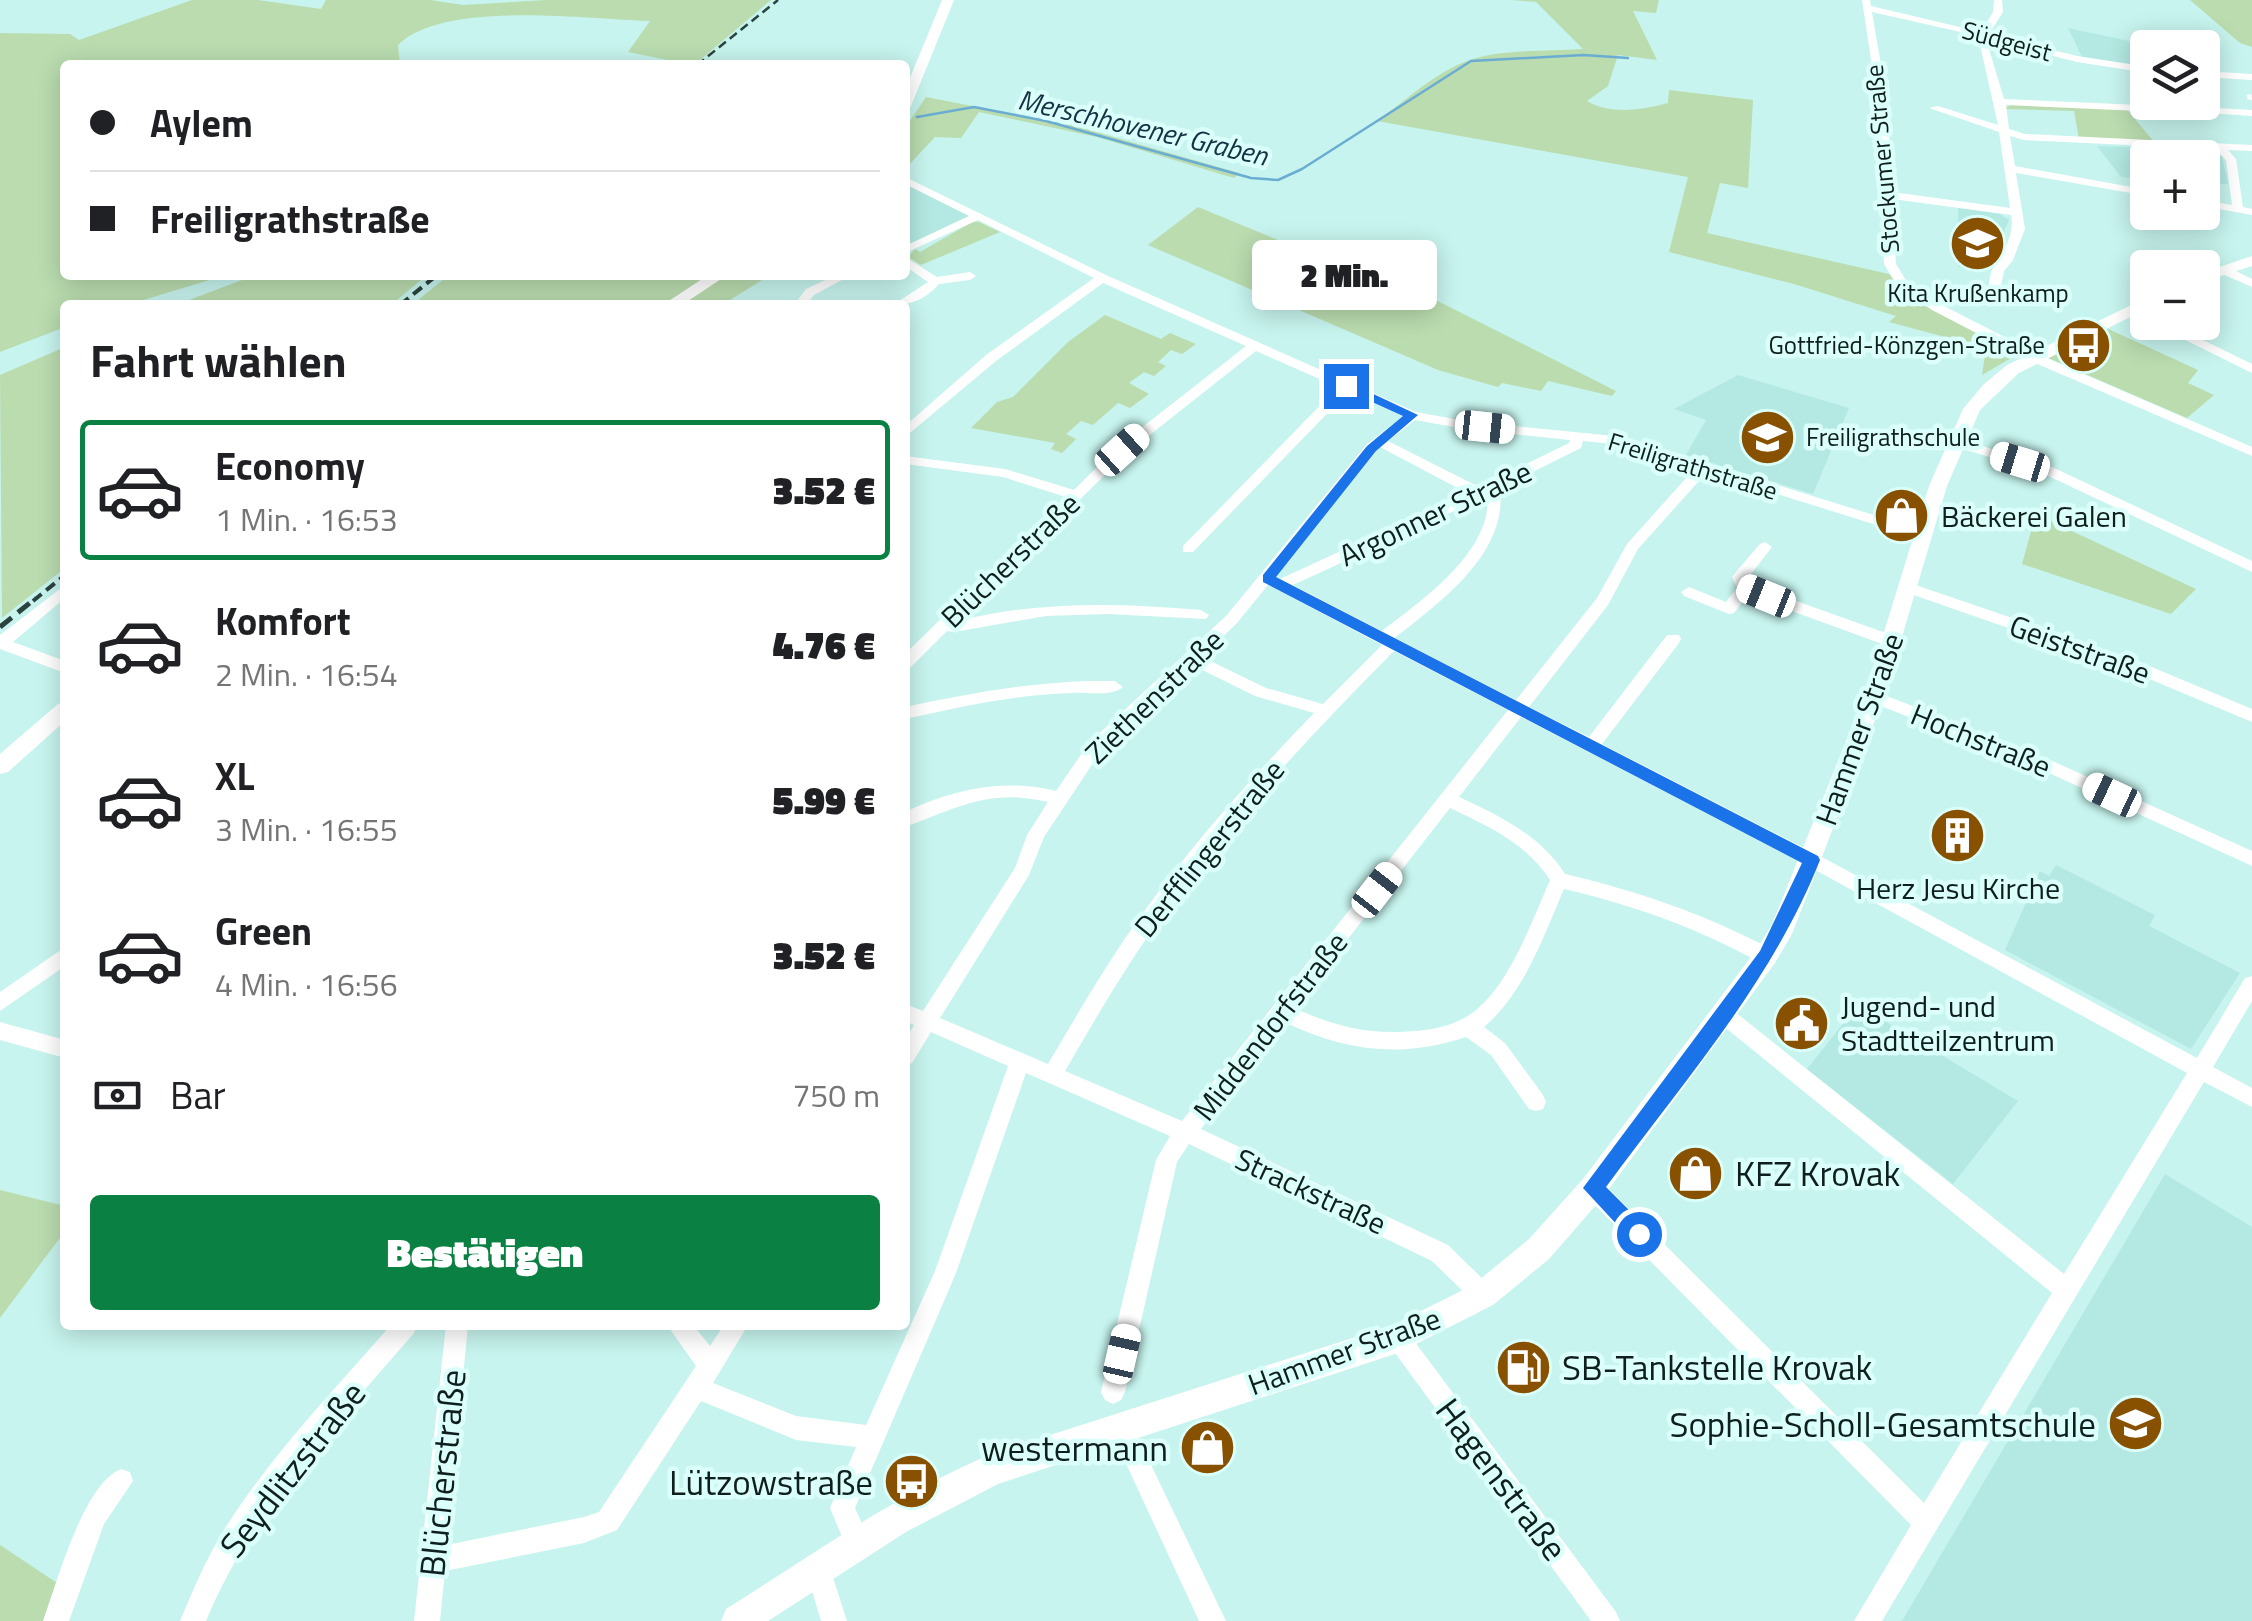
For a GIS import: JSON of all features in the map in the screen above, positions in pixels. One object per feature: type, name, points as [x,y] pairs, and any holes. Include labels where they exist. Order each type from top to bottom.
[{"type":"main road","points":[[910,94],[948,0]]},
{"type":"main road","points":[[2220,271],[2252,261]]},
{"type":"main road","points":[[678,300],[711,280]]},
{"type":"main road","name":"Hammer Straße","points":[[738,1621],[857,1542],[956,1485],[1398,1338],[1483,1295],[1540,1249],[1593,1188],[1766,956],[1794,906],[1874,698],[1954,442],[1972,409],[1990,388],[2035,358],[2130,310]]},
{"type":"main road","points":[[0,766],[60,713]]},
{"type":"street","points":[[1993,296],[1998,271],[2007,260],[2019,228],[2002,139],[2006,134],[2000,102],[1983,57],[1984,34],[1998,12],[1998,0]]},
{"type":"street","name":"Südgeist","points":[[1867,4],[2060,56],[2130,67]]},
{"type":"street","name":"Stockumer Straße","points":[[1867,4],[1882,100],[1890,264],[1902,284],[1936,307],[2035,358],[2252,452]]},
{"type":"street","points":[[2220,75],[2252,77]]},
{"type":"street","points":[[2000,102],[2130,108]]},
{"type":"street","points":[[1934,108],[2006,134],[2046,140],[2130,143]]},
{"type":"street","points":[[2220,111],[2252,113]]},
{"type":"street","points":[[2220,146],[2252,148]]},
{"type":"street","points":[[2220,148],[2230,159],[2238,209]]},
{"type":"street","points":[[2008,168],[2130,190]]},
{"type":"street","name":"Freiligrathstraße","points":[[910,182],[1102,278],[1412,415],[1641,446],[1922,536]]},
{"type":"street","points":[[1888,195],[2014,212]]},
{"type":"street","points":[[2220,206],[2252,212]]},
{"type":"street","points":[[910,248],[978,216]]},
{"type":"street","points":[[910,264],[935,281],[970,276]]},
{"type":"street","points":[[2224,270],[2252,284]]},
{"type":"street","points":[[910,428],[1028,328],[1102,278]]},
{"type":"street","points":[[794,300],[835,280]]},
{"type":"street","points":[[908,300],[928,290],[935,281]]},
{"type":"street","points":[[804,300],[810,292]]},
{"type":"street","points":[[2191,340],[2252,370]]},
{"type":"street","name":"Blücherstraße","points":[[910,655],[1166,412],[1255,345]]},
{"type":"street","points":[[1188,549],[1346,386]]},
{"type":"street","name":"Ziethenstraße","points":[[910,1050],[1023,870],[1036,835],[1095,747],[1276,581],[1380,442],[1412,415]]},
{"type":"street","name":"Argonner Straße","points":[[1276,581],[1487,491],[1572,448],[1577,435]]},
{"type":"street","points":[[1380,442],[1487,491]]},
{"type":"street","points":[[1954,442],[2047,470],[2252,567]]},
{"type":"street","points":[[910,461],[1016,475],[1076,494]]},
{"type":"street","name":"Middendorfstraße","points":[[1113,1392],[1167,1160],[1185,1132],[1603,601],[1632,546],[1703,467]]},
{"type":"street","name":"Derfflingerstraße","points":[[1052,1074],[1162,901],[1264,777],[1388,640],[1462,571],[1489,526],[1497,498],[1487,491]]},
{"type":"street","points":[[1765,547],[1740,577],[1745,588],[1892,641]]},
{"type":"street","points":[[1276,581],[1812,860],[2252,1098]]},
{"type":"street","points":[[1690,592],[1730,609],[1745,588]]},
{"type":"street","name":"Geiststraße","points":[[1907,588],[2128,664],[2252,716]]},
{"type":"street","points":[[60,594],[1,642],[60,665]]},
{"type":"street","points":[[943,625],[954,627],[1032,611],[1108,609],[1201,615]]},
{"type":"street","points":[[1592,746],[1673,639]]},
{"type":"street","points":[[1191,658],[1261,692],[1325,710]]},
{"type":"street","points":[[910,713],[1016,690],[1116,687]]},
{"type":"street","name":"Hochstraße","points":[[1874,698],[2026,756],[2252,859]]},
{"type":"street","points":[[910,818],[946,801],[986,792],[1022,790],[1061,799]]},
{"type":"street","points":[[1448,798],[1504,826],[1541,857],[1559,880],[1658,906],[1766,956]]},
{"type":"street","points":[[1282,1012],[1354,1039],[1415,1039],[1468,1027],[1488,1013],[1501,995],[1559,880]]},
{"type":"street","points":[[0,1003],[60,959]]},
{"type":"street","points":[[1867,1621],[2198,1067],[2252,984]]},
{"type":"street","name":"Strackstraße","points":[[910,1014],[1185,1132],[1440,1254],[1483,1295]]},
{"type":"street","points":[[1722,1014],[2067,1291]]},
{"type":"street","points":[[1468,1027],[1498,1049],[1536,1102]]},
{"type":"street","points":[[0,1031],[60,1047]]},
{"type":"street","points":[[857,1542],[842,1508],[945,1273],[1020,1060]]},
{"type":"street","points":[[1593,1188],[1926,1523]]},
{"type":"street","name":"Seydlitzstraße","points":[[193,1621],[202,1594],[235,1536],[274,1483],[402,1330]]},
{"type":"street","name":"Blücherstraße","points":[[427,1621],[456,1330]]},
{"type":"street","points":[[682,1330],[711,1366]]},
{"type":"street","points":[[433,1561],[584,1530],[608,1521],[734,1330]]},
{"type":"street","name":"Hagenstraße","points":[[1398,1338],[1607,1621]]},
{"type":"street","points":[[697,1388],[796,1428],[870,1437]]},
{"type":"street","points":[[1121,1427],[1213,1621]]},
{"type":"street","points":[[56,1621],[94,1516],[122,1482]]},
{"type":"street","points":[[818,1568],[834,1621]]},
{"type":"shaded area","points":[[2068,28],[2130,43],[2130,64],[2082,57]]},
{"type":"shaded area","points":[[2097,146],[2130,147],[2130,178],[2121,177]]},
{"type":"shaded area","points":[[2220,155],[2222,156],[2228,184],[2220,184]]},
{"type":"shaded area","points":[[910,186],[971,215],[910,246]]},
{"type":"shaded area","name":"Kita Krußenkamp","points":[[1958,207],[2000,214],[2009,220],[1994,253],[1985,252],[1986,269],[1958,267]]},
{"type":"shaded area","name":"Freiligrathschule","points":[[1738,375],[1849,408],[1813,494],[1686,455],[1706,420],[1674,409]]},
{"type":"shaded area","points":[[2056,865],[2155,915],[2149,926],[2240,973],[2191,1049],[2005,950],[2040,871],[2049,876]]},
{"type":"shaded area","points":[[1858,1005],[2018,1101],[1953,1184],[1807,1069]]},
{"type":"shaded area","name":"Sophie-Scholl-Gesamtschule","points":[[2165,1174],[2252,1227],[2252,1621],[1902,1621]]},
{"type":"green space","points":[[192,0],[258,0],[321,9],[326,0],[430,0],[463,5],[546,0],[771,0],[700,60],[667,60],[628,52],[650,21],[516,15],[447,22],[419,31],[398,45],[400,60],[60,60],[60,280],[210,280],[144,300],[60,300],[60,329],[0,352],[0,33],[70,34],[79,40]]},
{"type":"green space","points":[[1511,0],[1659,0],[1656,13],[1633,11],[1657,60],[1618,55],[1608,86],[1587,101],[1617,110],[1638,109],[1668,103],[1669,90],[1753,100],[1748,188],[1720,183],[1707,233],[1889,274],[1907,293],[2018,354],[1982,375],[1986,348],[1889,322],[1896,316],[1794,284],[1669,252],[1688,177],[1377,121],[1439,75],[1475,58],[1583,49],[1536,2]]},
{"type":"green space","points":[[2190,0],[2252,0],[2252,47],[2240,43]]},
{"type":"green space","points":[[926,97],[1075,126],[1239,173],[1234,178],[1097,137],[979,112],[961,138],[935,137],[910,164],[910,121]]},
{"type":"green space","points":[[2011,105],[2126,108],[2130,120],[2136,120],[2152,140],[2079,139],[2074,111],[2004,109]]},
{"type":"green space","points":[[1198,207],[1363,275],[1400,282],[1616,391],[1612,396],[1548,381],[1541,391],[1502,383],[1498,387],[1438,370],[1148,245]]},
{"type":"green space","points":[[972,222],[1000,232],[921,265],[910,258],[915,249],[920,252]]},
{"type":"green space","points":[[242,280],[421,280],[397,300],[189,300]]},
{"type":"green space","points":[[443,280],[704,280],[670,300],[418,300]]},
{"type":"green space","points":[[719,280],[762,280],[730,300],[686,300]]},
{"type":"green space","points":[[1105,315],[1161,339],[1170,333],[1196,344],[1182,354],[1171,350],[1158,362],[1166,366],[1154,376],[1144,372],[1129,383],[1149,394],[1130,408],[1118,403],[1093,425],[1081,421],[1066,434],[1076,439],[1062,453],[1051,449],[1055,443],[971,428],[997,402],[1013,397],[1068,342]]},
{"type":"green space","points":[[2104,327],[2198,370],[2188,383],[2214,395],[2187,418],[2046,357]]},
{"type":"green space","points":[[60,349],[60,572],[2,618],[0,375]]},
{"type":"green space","points":[[2046,519],[2196,589],[2171,614],[2022,564],[2034,521]]},
{"type":"green space","points":[[0,1190],[60,1205],[60,1238],[0,1318]]},
{"type":"green space","points":[[0,1545],[57,1583],[46,1621],[0,1621]]},
{"type":"waterway","name":"Merschhovener Graben","points":[[917,117],[974,107],[1046,121],[1251,178],[1278,180],[1302,169],[1471,61],[1583,55],[1628,58]]},
{"type":"railway","points":[[703,60],[778,0]]},
{"type":"railway","points":[[406,300],[431,280]]},
{"type":"railway","points":[[33,601],[60,579]]},
{"type":"railway","points":[[0,627],[36,598]]},
{"type":"place","name":"Kita Krußenkamp","points":[[1978,244]]},
{"type":"place","name":"Gottfried-Könzgen-Straße","points":[[2084,345]]},
{"type":"place","name":"Freiligrathschule","points":[[1767,437]]},
{"type":"place","name":"Bäckerei Galen","points":[[1902,516]]},
{"type":"place","name":"Herz Jesu Kirche","points":[[1958,836]]},
{"type":"place","name":"Jugend- und Stadtteilzentrum","points":[[1802,1023]]},
{"type":"place","name":"KFZ Krovak","points":[[1696,1173]]},
{"type":"place","name":"SB-Tankstelle Krovak","points":[[1523,1367]]},
{"type":"place","name":"Sophie-Scholl-Gesamtschule","points":[[2135,1424]]},
{"type":"place","name":"westermann","points":[[1207,1448]]},
{"type":"place","name":"Lützowstraße","points":[[912,1482]]},
{"type":"route","points":[[1346,386],[1412,415],[1372,448],[1268,579],[1812,860],[1794,906],[1766,956],[1593,1188],[1639,1234]]}]
